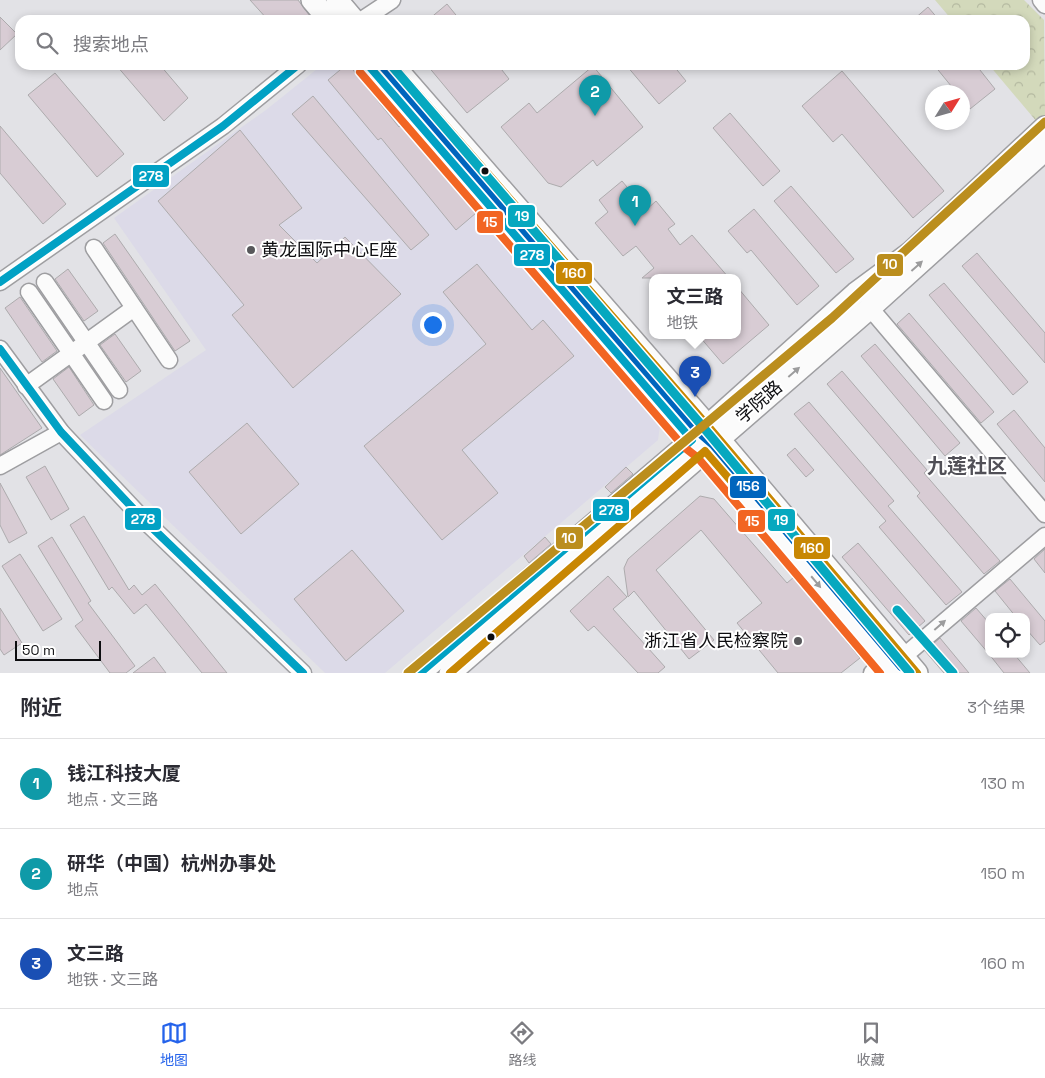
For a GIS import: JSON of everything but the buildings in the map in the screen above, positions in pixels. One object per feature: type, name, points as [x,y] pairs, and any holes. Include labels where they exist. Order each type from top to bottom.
[{"type":"main road","points":[[312,0],[325,15]]},
{"type":"main road","points":[[337,0],[350,15]]},
{"type":"main road","points":[[373,70],[706,438]]},
{"type":"main road","points":[[398,70],[895,665]]},
{"type":"main road","name":"学院路","points":[[450,673],[706,438],[856,293],[910,253],[1045,127]]},
{"type":"main road","name":"学院路","points":[[420,673],[706,438],[870,308],[1045,150]]},
{"type":"street","points":[[370,15],[392,0]]},
{"type":"street","points":[[1040,0],[1045,5]]},
{"type":"street","points":[[0,282],[223,126],[292,70]]},
{"type":"street","points":[[94,248],[169,360]]},
{"type":"street","points":[[45,282],[119,390]]},
{"type":"street","points":[[28,292],[104,401]]},
{"type":"street","points":[[26,386],[134,308]]},
{"type":"street","points":[[870,308],[1045,514]]},
{"type":"street","points":[[0,349],[61,432],[144,519],[303,673]]},
{"type":"street","points":[[0,466],[61,432]]},
{"type":"street","points":[[895,665],[1045,536]]},
{"type":"shaded area","points":[[316,70],[359,70],[493,229],[653,410],[660,426],[658,440],[385,673],[325,673],[80,435],[206,350],[114,218],[266,110]]},
{"type":"green space","points":[[935,0],[1024,0],[1044,20],[1045,115],[1037,122],[993,70],[1030,70],[1030,15],[948,15]]},
{"type":"transit line","name":"278","points":[[0,282],[223,126],[292,70]]},
{"type":"transit line","name":"278","points":[[372,70],[692,440],[420,673]]},
{"type":"transit line","name":"156","points":[[385,70],[699,433],[713,445],[901,667]]},
{"type":"transit line","name":"19","points":[[395,70],[698,421],[910,673]]},
{"type":"transit line","name":"160","points":[[397,70],[707,425],[917,673]]},
{"type":"transit line","name":"15","points":[[360,72],[684,447],[698,458],[880,673]]},
{"type":"transit line","name":"10","points":[[408,673],[832,318],[1045,122]]},
{"type":"transit line","name":"278","points":[[0,349],[61,432],[143,519],[303,673]]},
{"type":"transit line","name":"160","points":[[450,673],[705,451],[738,489]]},
{"type":"transit line","name":"19","points":[[897,610],[953,673]]},
{"type":"place","name":"研华（中国）杭州办事处","points":[[595,116]]},
{"type":"place","name":"钱江科技大厦","points":[[635,226]]},
{"type":"place","name":"黄龙国际中心E座","points":[[251,250]]},
{"type":"place","name":"文三路","points":[[695,397]]},
{"type":"place","name":"浙江省人民检察院","points":[[798,641]]},
{"type":"district","name":"九莲社区","points":[[967,466]]}]
